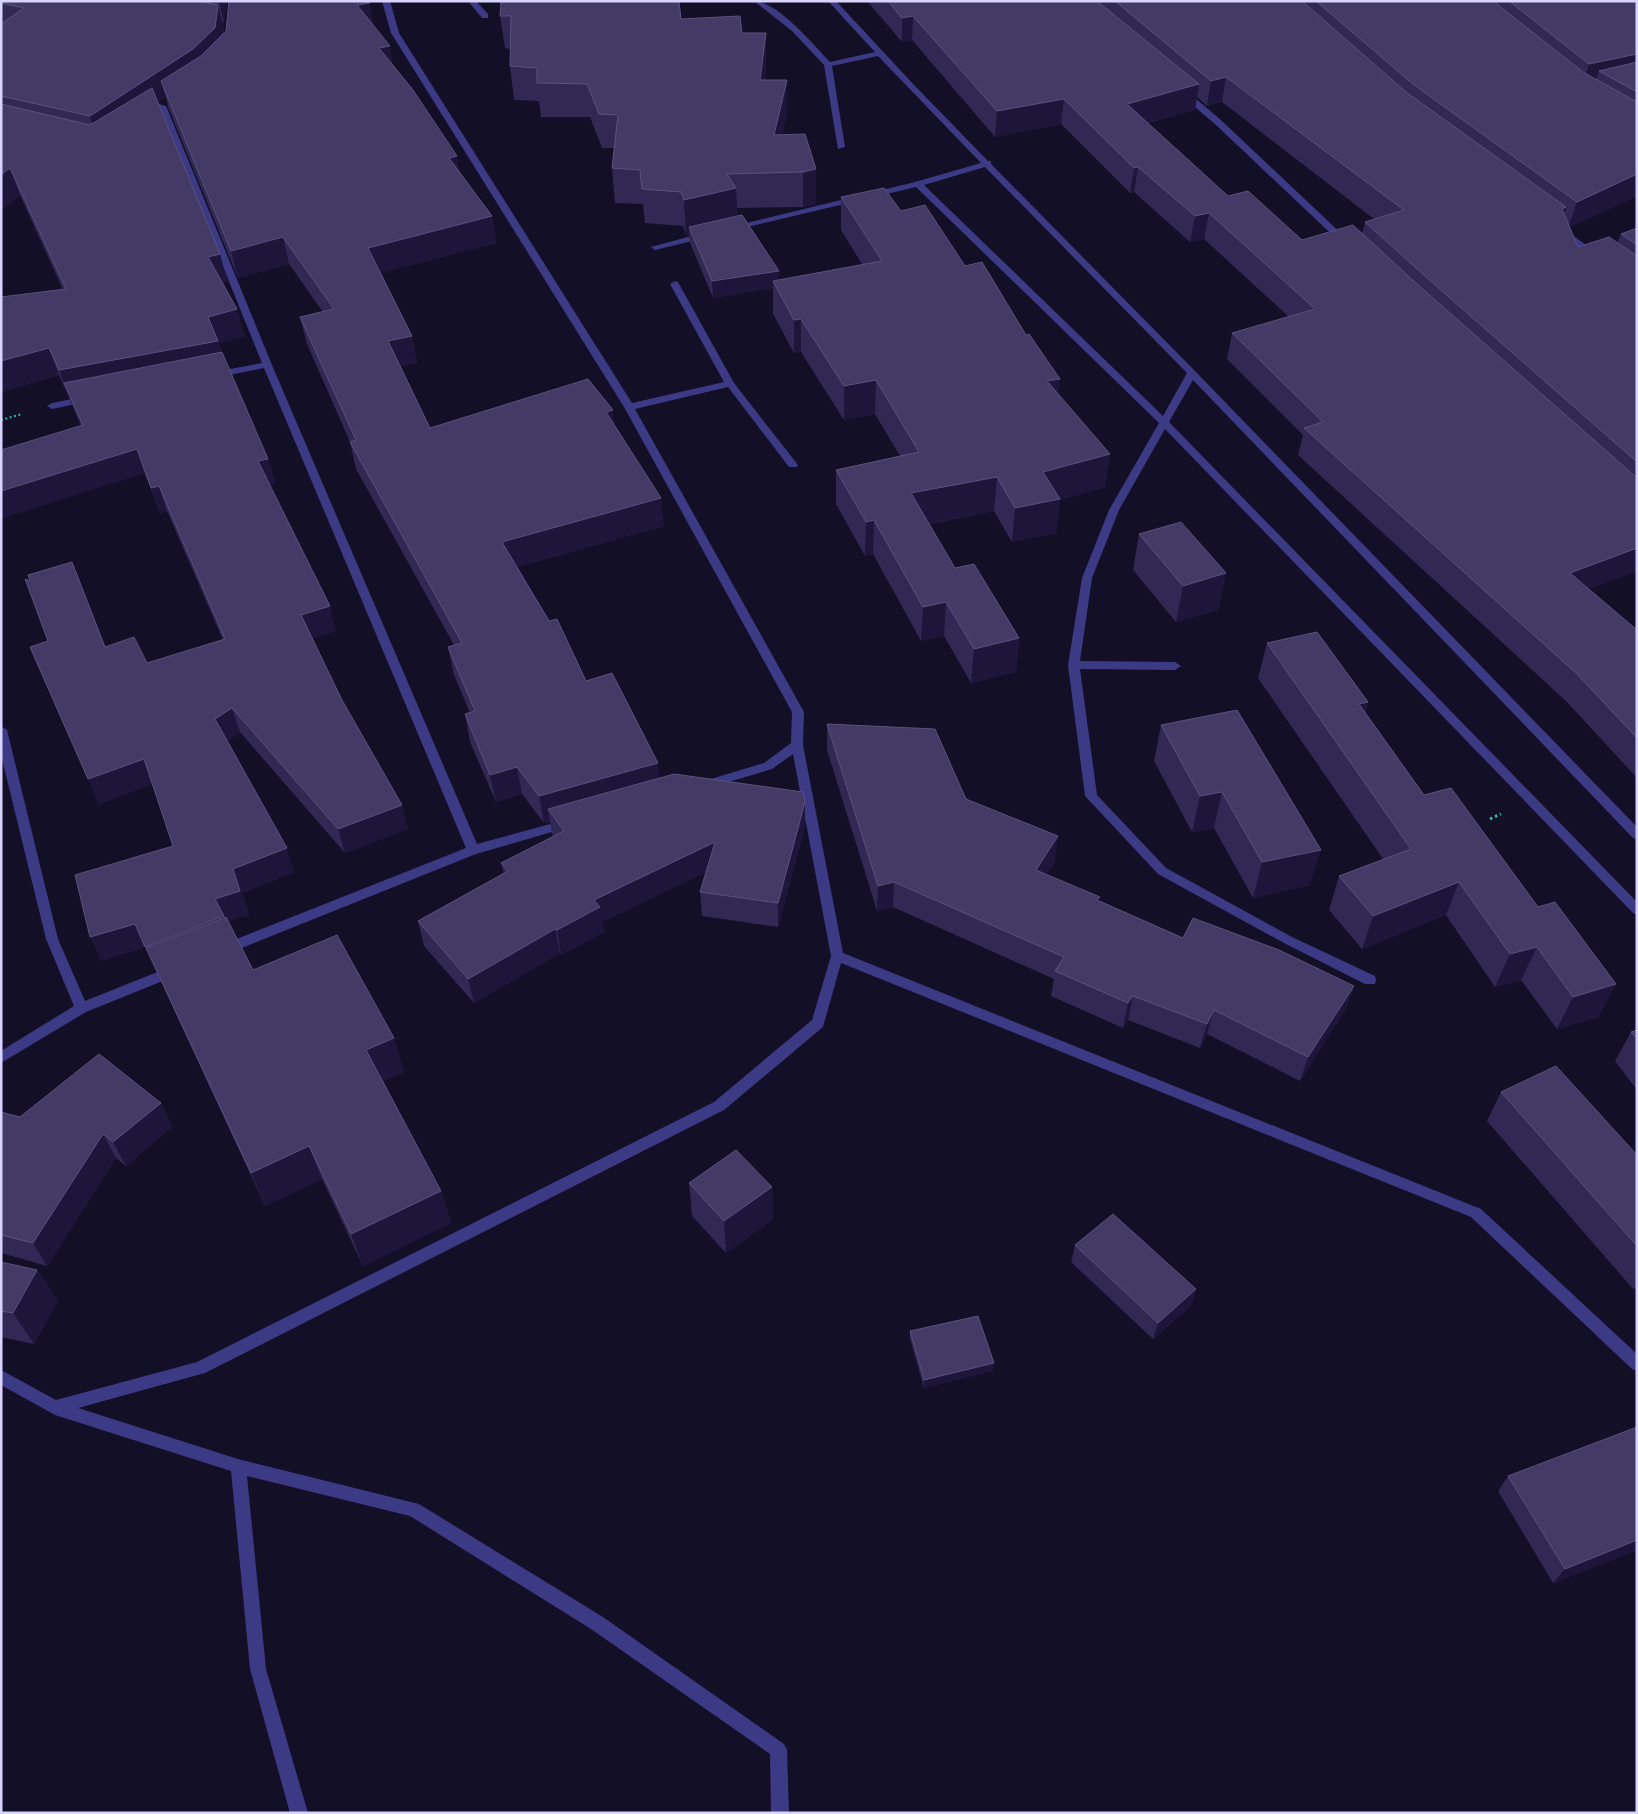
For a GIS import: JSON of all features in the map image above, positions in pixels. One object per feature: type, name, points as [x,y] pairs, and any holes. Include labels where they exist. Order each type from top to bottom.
[{"type":"street","points":[[55,1408],[200,1368],[719,1106],[818,1023],[837,956],[796,746],[798,712],[629,406],[395,33],[386,1]]},
{"type":"street","points":[[472,1],[485,16]]},
{"type":"street","points":[[758,1],[795,29],[828,65],[841,147]]},
{"type":"street","points":[[832,1],[880,54],[1192,373],[1637,835]]},
{"type":"street","points":[[828,65],[880,54]]},
{"type":"street","points":[[1174,86],[1219,123],[1349,246]]},
{"type":"street","points":[[161,106],[267,365],[473,850]]},
{"type":"street","points":[[721,232],[918,184],[988,164]]},
{"type":"street","points":[[918,184],[1164,422],[1637,910]]},
{"type":"street","points":[[1556,226],[1605,262]]},
{"type":"street","points":[[655,247],[711,234]]},
{"type":"street","points":[[675,284],[730,384],[793,465]]},
{"type":"street","points":[[208,376],[267,365]]},
{"type":"street","points":[[1192,373],[1114,510],[1087,578],[1074,665],[1091,796],[1162,872],[1288,940],[1370,980]]},
{"type":"street","points":[[629,406],[730,384]]},
{"type":"street","points":[[52,406],[101,396]]},
{"type":"street","points":[[1074,665],[1175,666]]},
{"type":"street","points":[[1,730],[52,939],[81,1008]]},
{"type":"street","points":[[693,788],[768,766],[796,746]]},
{"type":"street","points":[[209,956],[473,850],[578,820]]},
{"type":"street","points":[[837,956],[1476,1213],[1637,1364]]},
{"type":"street","points":[[1,1058],[81,1008],[191,964]]},
{"type":"street","points":[[1,1377],[55,1408],[238,1466],[414,1509],[596,1623],[778,1750],[780,1813]]},
{"type":"street","points":[[238,1466],[258,1669],[299,1813]]},
{"type":"building","points":[[1,1],[199,1],[218,5],[215,28],[193,49],[90,116],[1,96],[1,24],[24,8],[1,3]]},
{"type":"building","points":[[229,1],[368,1],[370,3],[357,5],[390,46],[379,48],[413,90],[457,156],[449,158],[492,216],[368,248],[412,336],[388,341],[430,428],[588,379],[613,410],[606,412],[661,498],[502,542],[549,621],[557,619],[586,681],[612,673],[658,763],[539,796],[517,767],[490,775],[465,714],[475,711],[448,647],[462,643],[350,442],[356,440],[300,317],[334,309],[283,237],[231,251],[161,81],[201,56],[226,31]]},
{"type":"building","points":[[501,1],[679,1],[681,19],[740,16],[742,33],[766,33],[760,80],[787,80],[774,135],[805,134],[816,169],[803,172],[727,174],[736,188],[684,200],[681,192],[642,189],[640,170],[612,168],[618,115],[599,114],[587,84],[537,83],[537,68],[510,66],[511,16],[500,16]]},
{"type":"building","points":[[888,1],[1097,1],[1199,84],[1127,104],[1228,196],[1248,191],[1302,240],[1353,225],[1637,478],[1637,548],[1570,573],[1637,630],[1637,738],[1577,674],[1304,428],[1323,422],[1232,333],[1315,309],[1209,213],[1195,216],[1138,167],[1134,168],[1064,99],[997,111],[913,16],[902,18]]},
{"type":"building","points":[[1115,1],[1302,1],[1406,92],[1566,207],[1562,209],[1578,247],[1609,237],[1637,256],[1637,462],[1365,222],[1404,210],[1226,77],[1211,81]]},
{"type":"building","points":[[1316,1],[1493,1],[1583,72],[1637,102],[1637,174],[1577,202],[1414,85]]},
{"type":"building","points":[[1509,1],[1637,1],[1637,54],[1589,64]]},
{"type":"building","points":[[1637,62],[1637,92],[1599,71]]},
{"type":"building","points":[[152,88],[220,254],[208,257],[237,309],[208,317],[218,341],[59,370],[49,348],[1,361],[1,297],[66,289],[10,168],[1,175],[1,104],[90,125]]},
{"type":"building","points":[[884,188],[901,211],[925,205],[965,266],[982,262],[1026,335],[1029,334],[1060,379],[1047,381],[1110,454],[1043,472],[1060,499],[1015,508],[997,477],[911,493],[955,568],[974,564],[1019,638],[974,649],[946,602],[923,607],[874,520],[866,522],[836,470],[919,452],[876,380],[844,386],[801,319],[794,320],[773,281],[882,261],[841,197]]},
{"type":"building","points":[[742,215],[779,271],[712,281],[689,227]]},
{"type":"building","points":[[1637,228],[1637,245],[1621,234]]},
{"type":"building","points":[[222,352],[268,459],[258,461],[330,606],[301,615],[342,700],[402,805],[338,829],[232,708],[215,719],[287,848],[233,869],[240,891],[215,899],[224,916],[145,947],[135,924],[90,937],[75,875],[173,846],[144,759],[88,779],[30,647],[48,641],[25,579],[30,581],[28,575],[72,562],[105,647],[134,637],[147,663],[225,639],[159,486],[151,488],[137,449],[1,491],[1,450],[83,425],[64,383]]},
{"type":"building","points":[[1181,522],[1226,573],[1183,586],[1139,534]]},
{"type":"building","points":[[1317,632],[1368,702],[1359,704],[1424,795],[1451,788],[1538,907],[1555,902],[1616,984],[1573,997],[1537,947],[1510,954],[1459,882],[1373,916],[1339,876],[1411,849],[1267,643]]},
{"type":"building","points":[[1237,710],[1321,850],[1262,862],[1222,792],[1200,796],[1161,725]]},
{"type":"building","points":[[827,724],[935,729],[966,799],[1058,836],[1036,870],[1100,897],[1097,900],[1183,938],[1193,918],[1279,950],[1354,986],[1308,1057],[1214,1010],[1207,1024],[1133,996],[1128,1003],[1055,971],[1064,957],[894,882],[878,886]]},
{"type":"building","points":[[674,774],[803,792],[805,802],[778,903],[700,892],[715,842],[594,900],[600,907],[557,930],[555,929],[468,979],[418,921],[508,871],[501,863],[564,831],[548,809]]},
{"type":"building","points":[[226,917],[253,970],[337,935],[394,1038],[366,1050],[441,1191],[351,1234],[309,1146],[251,1173],[146,948]]},
{"type":"building","points":[[1637,1030],[1637,1039],[1631,1032]]},
{"type":"building","points":[[99,1054],[161,1103],[113,1142],[103,1134],[33,1243],[1,1235],[1,1112],[20,1117]]},
{"type":"building","points":[[1556,1066],[1637,1155],[1637,1246],[1501,1092]]},
{"type":"building","points":[[736,1150],[772,1187],[724,1221],[689,1183]]},
{"type":"building","points":[[1113,1214],[1196,1289],[1158,1323],[1075,1245]]},
{"type":"building","points":[[1,1262],[37,1270],[13,1313],[1,1311]]},
{"type":"building","points":[[978,1316],[994,1363],[924,1380],[910,1331]]},
{"type":"building","points":[[1637,1427],[1637,1540],[1565,1569],[1508,1476]]}]
